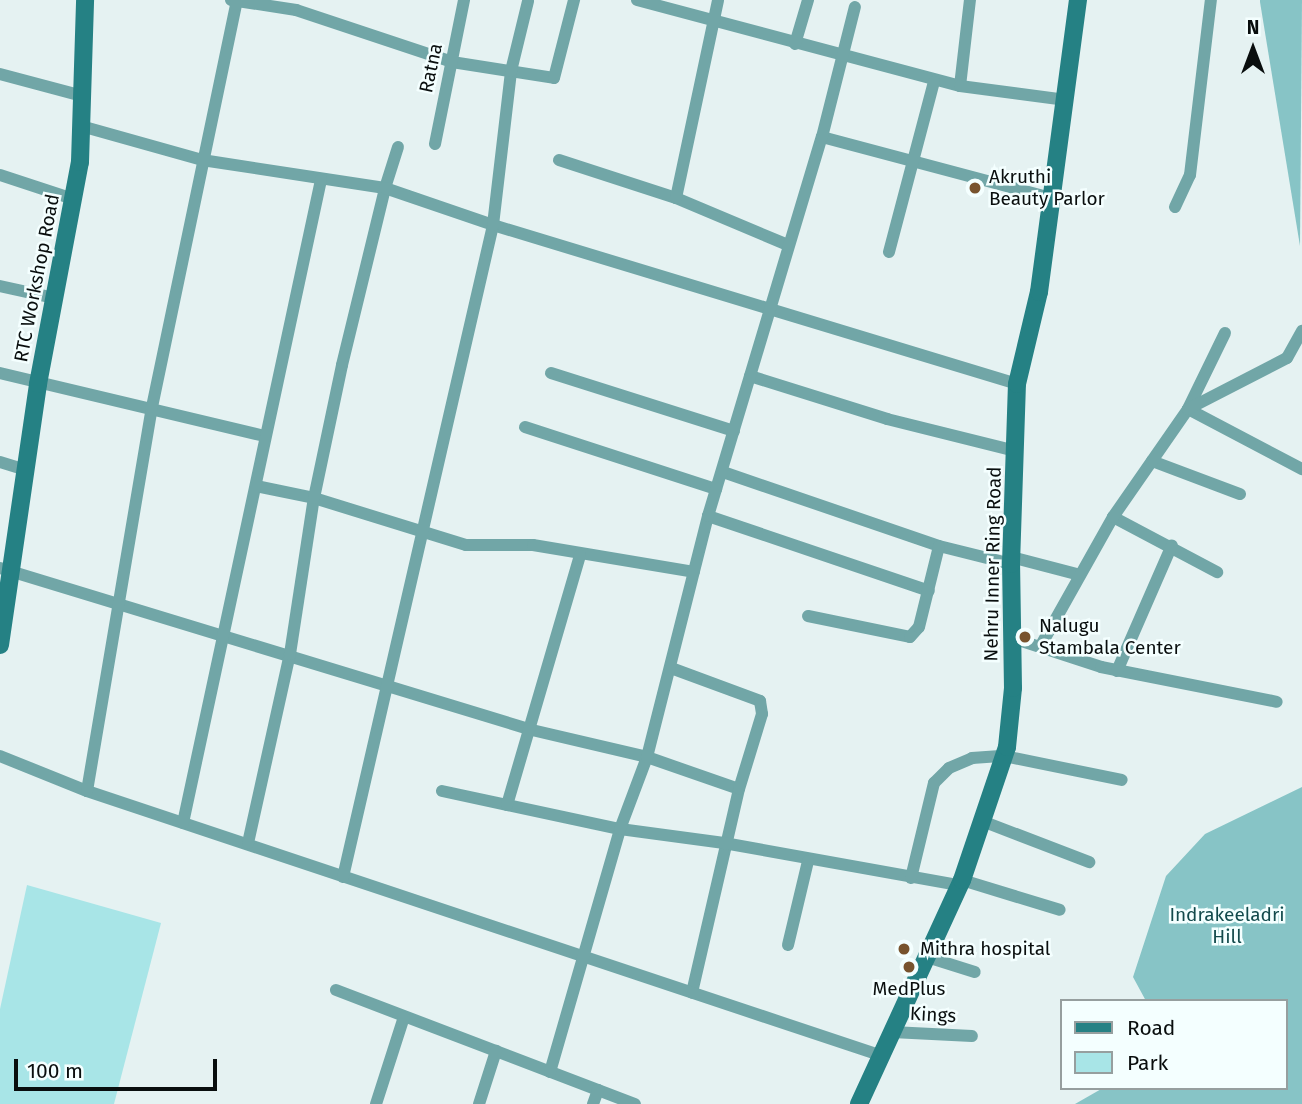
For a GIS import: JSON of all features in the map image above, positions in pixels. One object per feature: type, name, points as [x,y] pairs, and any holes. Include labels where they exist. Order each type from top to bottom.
[{"type":"street","name":"RTC Workshop Road","points":[[0,645],[5,570],[27,470],[38,384],[73,199],[81,126],[79,95],[85,0]]},
{"type":"street","points":[[86,791],[121,606],[152,407],[235,0],[296,10],[452,62],[554,79],[574,0]]},
{"type":"street","name":"Ratna","points":[[435,144],[464,0]]},
{"type":"street","points":[[637,0],[795,44],[841,53],[934,82],[1066,100]]},
{"type":"street","points":[[676,198],[718,0]]},
{"type":"street","points":[[795,44],[808,0]]},
{"type":"street","points":[[960,86],[970,0]]},
{"type":"street","name":"Nehru Inner Ring Road","points":[[859,1104],[959,883],[1004,757],[1013,688],[1011,560],[1017,384],[1039,292],[1078,0]]},
{"type":"street","points":[[1175,207],[1190,175],[1211,0]]},
{"type":"street","points":[[343,877],[493,225],[511,71],[528,1]]},
{"type":"street","points":[[550,1072],[620,829],[647,757],[708,516],[822,137],[841,53],[855,7]]},
{"type":"street","points":[[0,74],[79,95]]},
{"type":"street","points":[[889,252],[915,162],[934,82]]},
{"type":"street","points":[[81,126],[202,159],[321,180],[386,188],[493,225],[771,307],[1017,384]]},
{"type":"street","points":[[822,137],[1052,198]]},
{"type":"street","points":[[248,843],[290,654],[314,498],[386,188],[398,147]]},
{"type":"street","points":[[559,159],[676,198],[788,245]]},
{"type":"street","points":[[0,175],[73,199]]},
{"type":"street","points":[[184,823],[226,636],[265,436],[321,180]]},
{"type":"street","points":[[0,286],[54,298]]},
{"type":"street","points":[[1188,409],[1287,358],[1302,331]]},
{"type":"street","points":[[1040,647],[1113,517],[1188,409],[1225,333]]},
{"type":"street","points":[[0,373],[265,436]]},
{"type":"street","points":[[551,373],[734,431]]},
{"type":"street","points":[[750,376],[887,419],[1015,452]]},
{"type":"street","points":[[1188,409],[1302,469]]},
{"type":"street","points":[[525,427],[716,489]]},
{"type":"street","points":[[1152,461],[1240,494]]},
{"type":"street","points":[[0,462],[27,470]]},
{"type":"street","points":[[723,472],[939,546],[1080,575]]},
{"type":"street","points":[[256,486],[314,498],[466,545],[533,545],[694,572]]},
{"type":"street","points":[[708,516],[929,591]]},
{"type":"street","points":[[1113,517],[1172,545],[1217,572]]},
{"type":"street","points":[[1117,671],[1172,545]]},
{"type":"street","points":[[808,616],[910,637],[919,627],[939,546]]},
{"type":"street","points":[[507,805],[533,730],[580,555]]},
{"type":"street","points":[[5,570],[290,654],[533,730],[647,757],[739,789]]},
{"type":"street","points":[[1012,638],[1117,671],[1277,702]]},
{"type":"street","points":[[671,668],[760,701],[761,714],[724,843],[692,993]]},
{"type":"street","points":[[0,756],[86,791],[882,1056]]},
{"type":"street","points":[[911,878],[934,783],[949,768],[972,758],[1004,757],[1122,780]]},
{"type":"street","points":[[442,792],[620,829],[724,843],[808,861],[911,878],[959,883],[1060,910]]},
{"type":"street","points":[[982,821],[1090,862]]},
{"type":"street","points":[[788,945],[808,861]]},
{"type":"street","points":[[927,957],[975,972]]},
{"type":"street","points":[[336,990],[635,1104]]},
{"type":"street","points":[[376,1104],[404,1017]]},
{"type":"street","name":"Kings","points":[[892,1032],[972,1036]]},
{"type":"street","points":[[479,1104],[496,1051]]},
{"type":"street","points":[[593,1104],[598,1090]]},
{"type":"green space","points":[[1302,0],[1300,246],[1260,2]]},
{"type":"green space","name":"Indrakeeladri Hill","points":[[1302,787],[1302,1104],[1075,1104],[1100,1090],[1288,1090],[1288,999],[1145,999],[1133,977],[1166,876],[1205,834]]},
{"type":"green space","points":[[27,885],[161,923],[114,1104],[0,1104],[0,1009]]},
{"type":"place","name":"Akruthi Beauty Parlor","points":[[975,188]]},
{"type":"place","name":"Nalugu Stambala Center","points":[[1025,637]]},
{"type":"place","name":"Mithra hospital","points":[[904,949]]},
{"type":"place","name":"MedPlus","points":[[909,967]]}]
